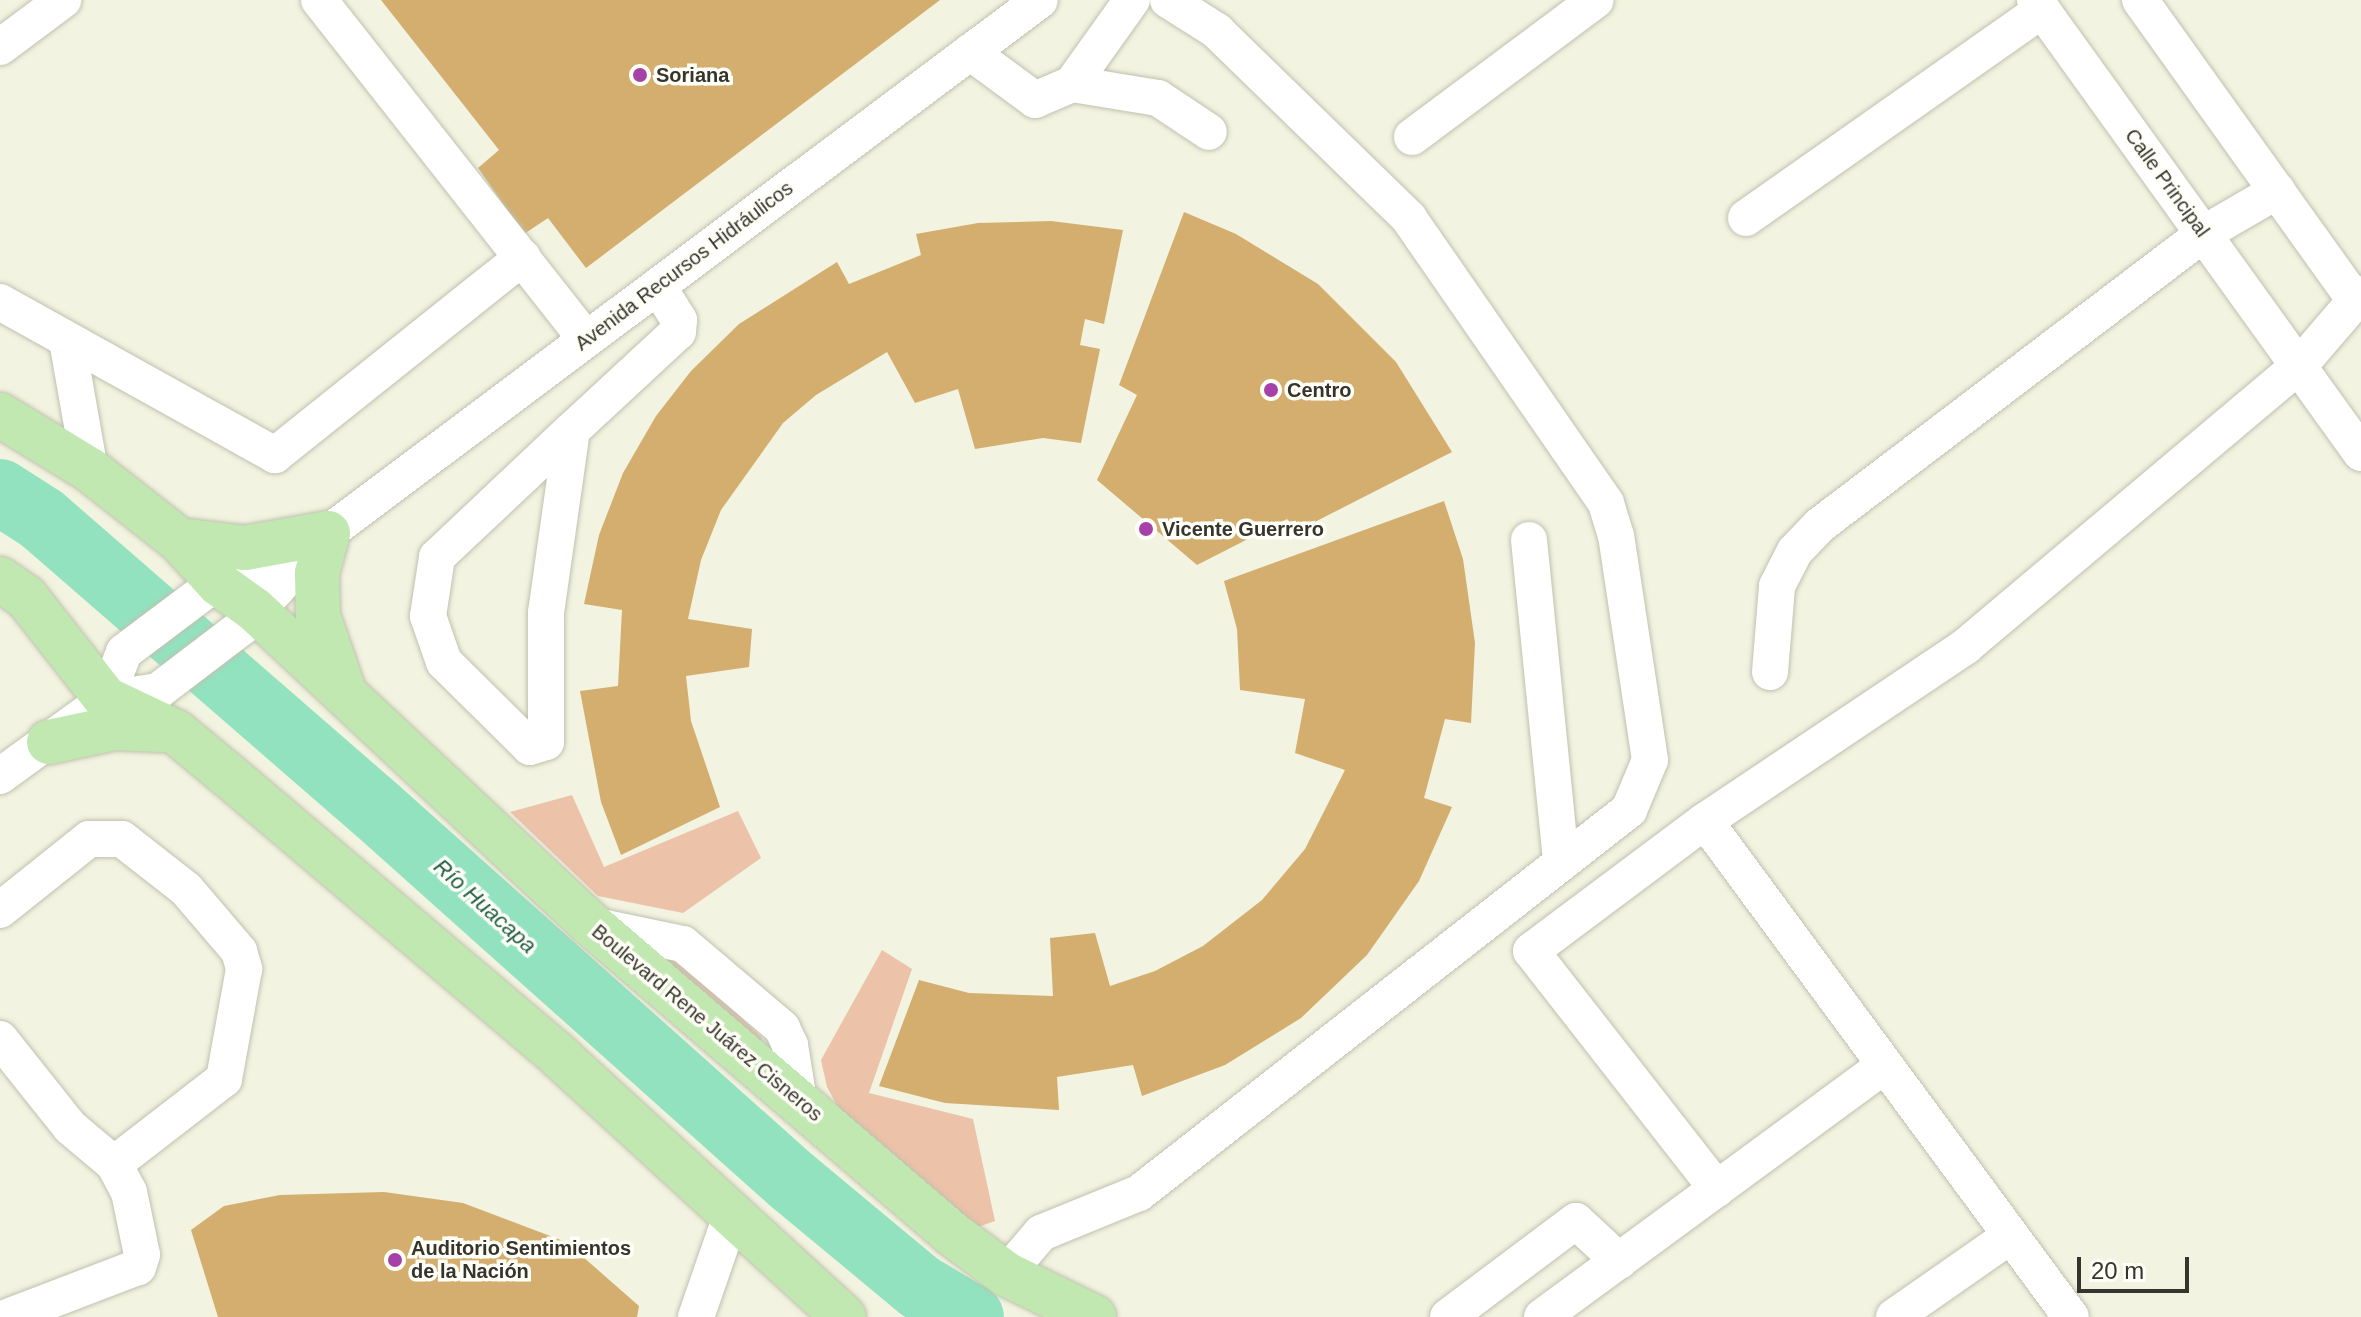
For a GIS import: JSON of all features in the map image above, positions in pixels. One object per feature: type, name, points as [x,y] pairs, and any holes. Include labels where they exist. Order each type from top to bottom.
[{"type":"main road","name":"Boulevard Rene Juárez Cisneros","points":[[0,415],[90,470],[179,540],[212,588],[346,697],[592,925],[1006,1274],[1094,1317]]},
{"type":"main road","points":[[179,540],[245,548],[328,533],[317,573],[318,616],[346,697]]},
{"type":"main road","points":[[0,579],[26,597],[106,699],[176,732],[560,1057],[844,1317]]},
{"type":"main road","points":[[49,742],[115,728],[176,732]]},
{"type":"street","points":[[0,47],[63,0]]},
{"type":"street","points":[[319,0],[586,339]]},
{"type":"street","name":"Avenida Recursos Hidráulicos","points":[[0,776],[106,699],[158,691],[249,618],[328,533],[1040,0]]},
{"type":"street","points":[[970,52],[1035,100],[1072,84],[1132,0]]},
{"type":"street","points":[[1006,1274],[1041,1233],[1139,1193],[1629,810],[1650,760],[1616,536],[1606,503],[1409,218],[1217,31],[1168,0]]},
{"type":"street","points":[[1412,137],[1596,0]]},
{"type":"street","points":[[1717,1189],[1531,951],[1705,821],[1966,646],[2299,366],[2357,296],[2277,191],[2140,0]]},
{"type":"street","points":[[1746,218],[2039,5]]},
{"type":"street","name":"Calle Principal","points":[[2039,5],[2361,453]]},
{"type":"street","points":[[1072,84],[1158,98],[1209,132]]},
{"type":"street","points":[[1770,672],[1777,586],[1795,551],[1820,525],[2203,234],[2277,191]]},
{"type":"street","points":[[0,302],[275,455],[523,257]]},
{"type":"street","points":[[572,430],[546,613],[546,742],[530,747],[444,662],[428,616],[437,557],[572,430],[678,332],[679,320],[658,286]]},
{"type":"street","points":[[67,340],[90,470]]},
{"type":"street","name":"Avenida Recursos Hidráulicos","points":[[106,699],[124,652],[212,588],[328,533]]},
{"type":"street","points":[[1529,540],[1561,862]]},
{"type":"street","points":[[1705,821],[1882,1067],[2071,1317]]},
{"type":"street","points":[[0,910],[89,839],[122,839],[186,889],[239,951],[244,969],[224,1079],[114,1164]]},
{"type":"street","points":[[0,1039],[70,1127],[114,1164],[129,1192],[141,1262],[7,1317]]},
{"type":"street","points":[[1542,1317],[1882,1067]]},
{"type":"street","points":[[696,1317],[732,1213]]},
{"type":"street","points":[[1448,1317],[1576,1221],[1619,1261]]},
{"type":"street","points":[[1894,1317],[2010,1236]]},
{"type":"shaded area","points":[[572,795],[604,867],[738,811],[761,858],[683,913],[598,896],[510,812]]},
{"type":"shaded area","points":[[630,943],[676,954],[761,1037],[771,1075]]},
{"type":"shaded area","points":[[882,950],[912,969],[869,1093],[973,1119],[995,1221],[978,1227],[845,1120],[827,1087],[821,1060]]},
{"type":"building","name":"Soriana","points":[[381,0],[940,0],[586,268],[548,218],[524,234],[478,168],[499,150]]},
{"type":"building","name":"Centro","points":[[1184,212],[1236,234],[1318,284],[1396,362],[1452,452],[1297,531],[1287,519],[1197,565],[1097,480],[1137,395],[1119,385]]},
{"type":"building","points":[[1051,221],[1123,230],[1104,324],[1085,319],[1080,345],[1100,349],[1081,443],[1043,438],[975,449],[958,389],[915,403],[887,352],[816,395],[783,423],[721,510],[701,560],[688,619],[752,629],[749,667],[686,676],[691,721],[720,807],[621,855],[601,802],[580,691],[618,686],[622,610],[584,604],[599,535],[623,473],[656,416],[691,371],[739,324],[837,262],[849,284],[921,255],[916,234],[978,223]]},
{"type":"building","points":[[1444,501],[1463,559],[1475,643],[1471,723],[1445,719],[1424,798],[1452,807],[1419,881],[1367,955],[1301,1018],[1225,1065],[1142,1096],[1133,1065],[1057,1077],[1059,1110],[945,1103],[879,1086],[919,980],[969,993],[1053,996],[1050,938],[1095,933],[1110,986],[1155,971],[1203,946],[1262,900],[1305,849],[1345,770],[1295,753],[1305,699],[1240,690],[1237,629],[1224,581]]},
{"type":"building","name":"Auditorio Sentimientos de la Nación","points":[[384,1192],[463,1203],[566,1242],[639,1306],[637,1317],[218,1317],[191,1230],[224,1206],[280,1195]]},
{"type":"waterway","name":"Río Huacapa","points":[[0,492],[42,519],[378,811],[791,1180],[920,1287],[971,1317]]},
{"type":"place","name":"Soriana","points":[[640,75]]},
{"type":"place","name":"Centro","points":[[1271,390]]},
{"type":"place","name":"Vicente Guerrero","points":[[1146,529]]},
{"type":"place","name":"Auditorio Sentimientos de la Nación","points":[[395,1260]]}]
